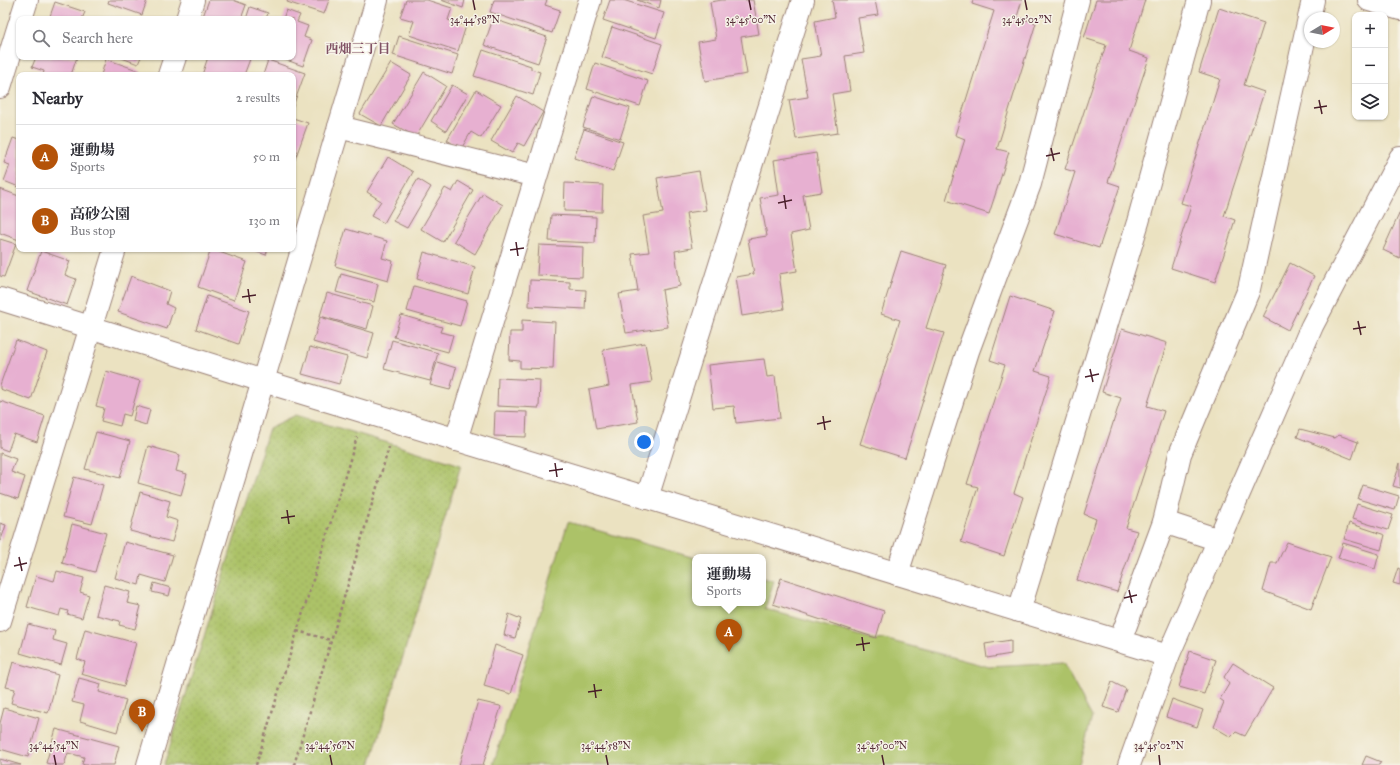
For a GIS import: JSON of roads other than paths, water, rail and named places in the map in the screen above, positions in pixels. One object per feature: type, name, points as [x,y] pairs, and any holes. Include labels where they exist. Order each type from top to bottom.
[{"type":"street","points":[[22,16],[27,0]]},
{"type":"street","points":[[188,16],[193,0]]},
{"type":"street","points":[[148,765],[377,0]]},
{"type":"street","points":[[456,440],[590,0]]},
{"type":"street","points":[[647,498],[803,0]]},
{"type":"street","points":[[897,574],[968,351],[1030,184],[1078,0]]},
{"type":"street","points":[[1019,611],[1138,222],[1199,0]]},
{"type":"street","points":[[1120,641],[1164,522],[1180,454],[1250,289],[1313,0]]},
{"type":"street","points":[[1369,0],[1400,9]]},
{"type":"street","points":[[0,87],[16,35]]},
{"type":"street","points":[[170,72],[174,60]]},
{"type":"street","points":[[339,127],[536,176]]},
{"type":"street","points":[[1129,765],[1168,656],[1312,326],[1400,158]]},
{"type":"street","points":[[0,621],[114,252]]},
{"type":"street","points":[[0,299],[397,422],[1168,656]]},
{"type":"street","points":[[1164,522],[1219,540]]},
{"type":"place","name":"運動場","points":[[729,652]]},
{"type":"place","name":"高砂公園","points":[[142,732]]},
{"type":"district","name":"西畑三丁目","points":[[358,48]]}]
